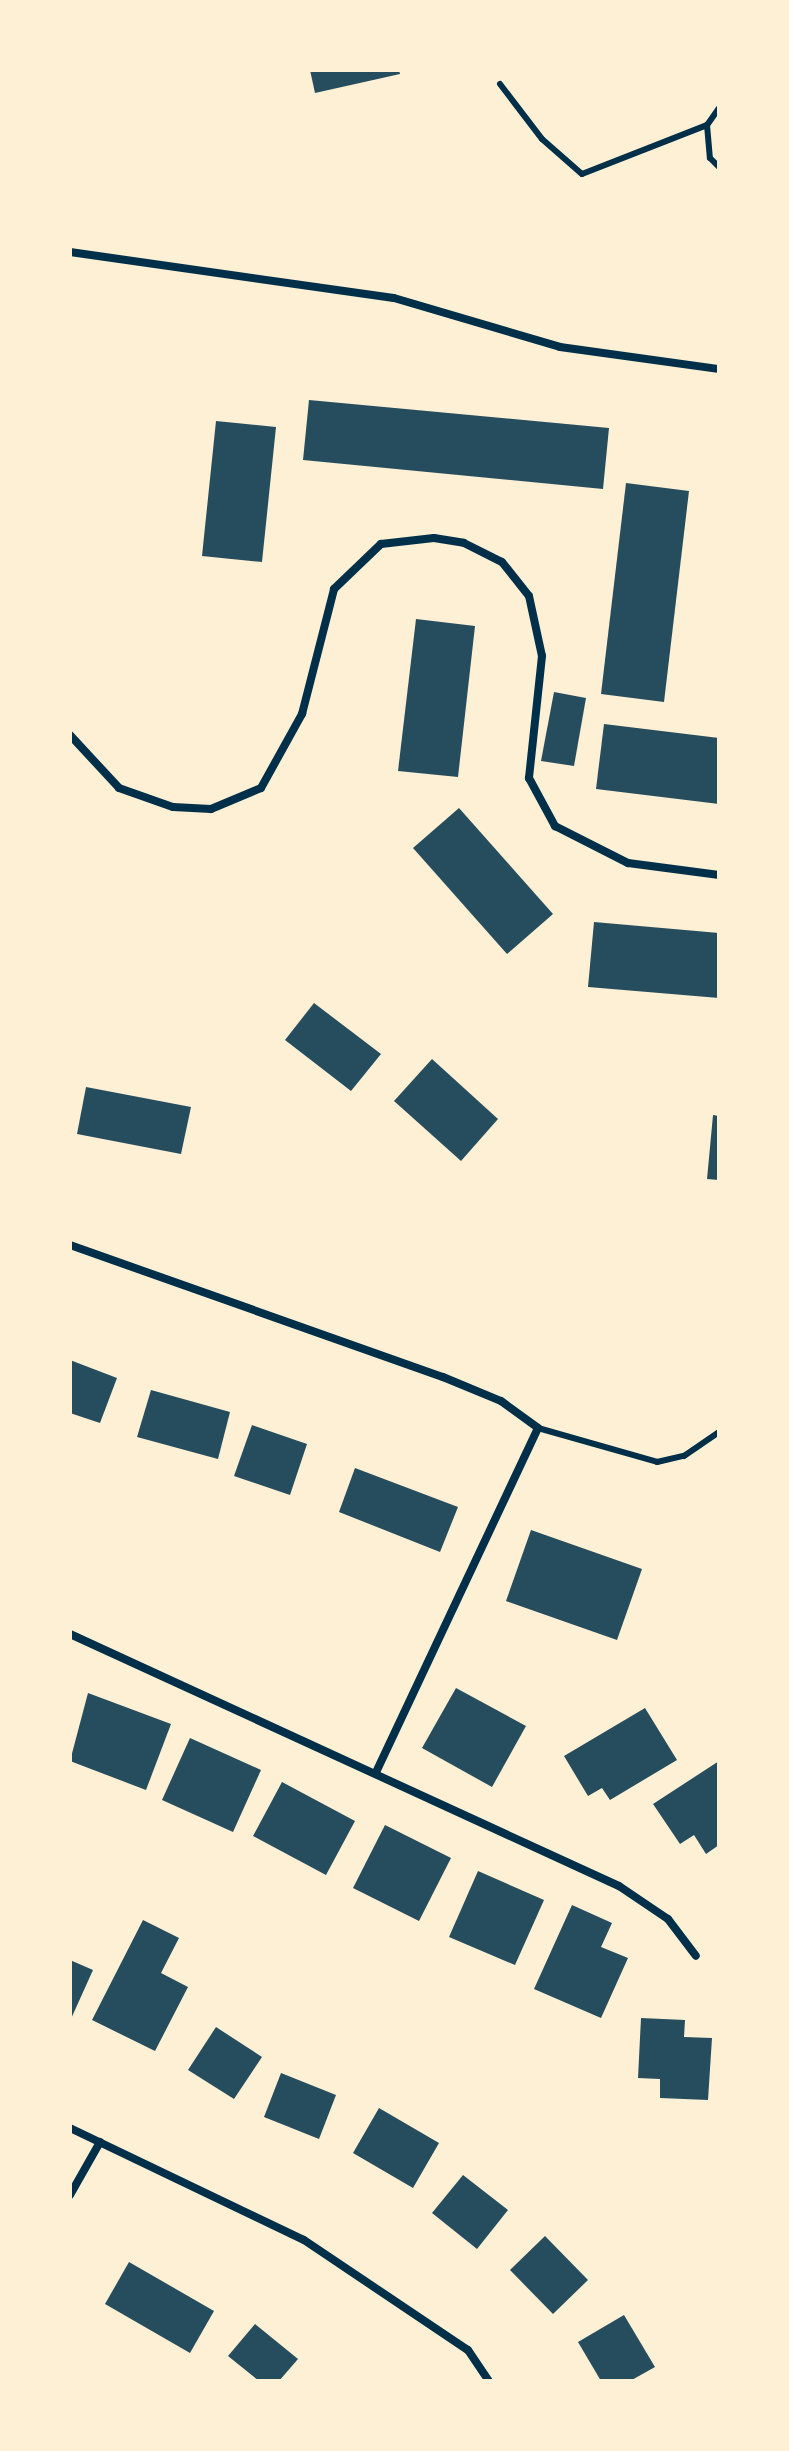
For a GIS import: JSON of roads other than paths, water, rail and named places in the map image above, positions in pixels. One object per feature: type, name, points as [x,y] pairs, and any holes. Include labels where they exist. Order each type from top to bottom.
[{"type":"street","points":[[70,252],[394,298],[560,347],[719,369]]},
{"type":"street","points":[[70,735],[119,788],[173,807],[211,809],[261,788],[302,714],[334,589],[381,544],[434,538],[464,543],[502,562],[529,596],[542,656],[529,778],[555,826],[628,863],[719,875]]},
{"type":"street","points":[[70,1245],[443,1377],[501,1401],[538,1428],[376,1773]]},
{"type":"street","points":[[70,1634],[629,1891],[668,1919],[696,1956]]},
{"type":"street","points":[[70,2128],[304,2240],[468,2350],[489,2381]]},
{"type":"street","points":[[70,2195],[100,2142]]},
{"type":"lane","points":[[500,84],[542,139],[582,174],[707,125],[719,108]]},
{"type":"lane","points":[[707,125],[710,158],[719,167]]},
{"type":"lane","points":[[538,1428],[657,1462],[684,1456],[719,1432]]}]
